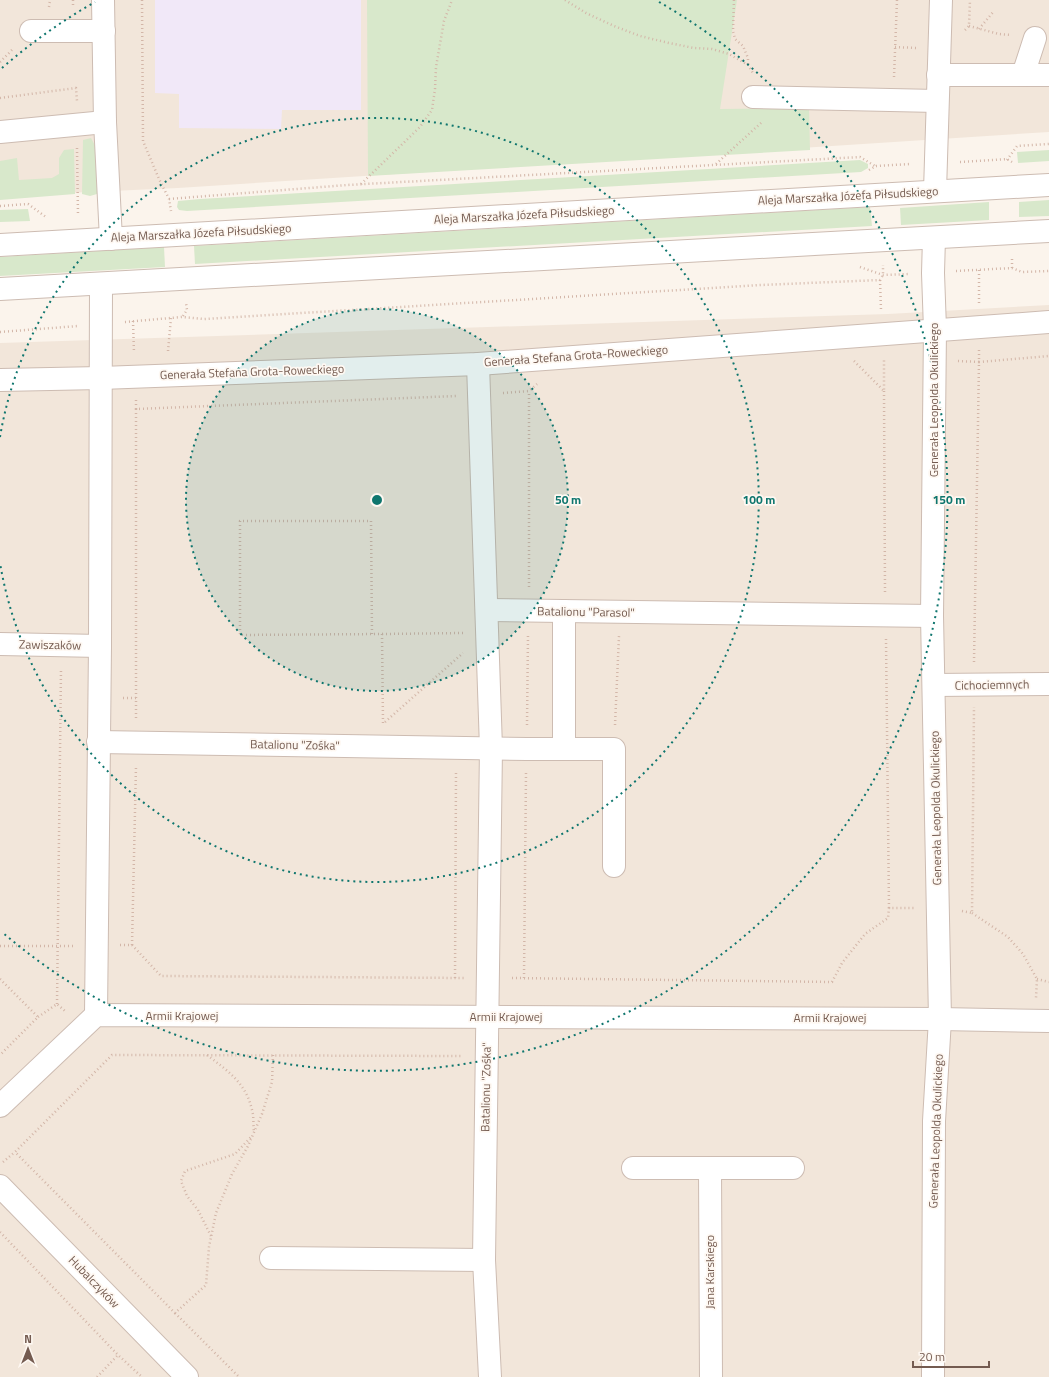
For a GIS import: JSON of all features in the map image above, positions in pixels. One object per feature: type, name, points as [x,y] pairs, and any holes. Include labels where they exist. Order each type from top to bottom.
[{"type":"street","points":[[103,0],[105,122],[110,239]]},
{"type":"street","points":[[935,191],[941,0]]},
{"type":"street","points":[[31,31],[104,31]]},
{"type":"street","points":[[1023,75],[1035,38]]},
{"type":"street","points":[[938,75],[1049,75]]},
{"type":"street","points":[[753,97],[937,101]]},
{"type":"street","points":[[0,132],[105,122]]},
{"type":"street","name":"Aleja Marszałka Józefa Piłsudskiego","points":[[0,245],[1049,185]]},
{"type":"street","points":[[0,290],[1049,231]]},
{"type":"street","name":"Generała Leopolda Okulickiego","points":[[932,1377],[934,1121],[940,1018],[932,616],[935,329],[933,272],[934,238]]},
{"type":"street","points":[[0,1106],[96,1015],[102,378],[101,284]]},
{"type":"street","name":"Generała Stefana Grota-Roweckiego","points":[[0,380],[102,378],[478,364],[935,329],[1049,322]]},
{"type":"street","points":[[478,364],[487,610]]},
{"type":"street","name":"Batalionu \"Parasol\"","points":[[487,610],[932,616]]},
{"type":"street","name":"Batalionu \"Zośka\"","points":[[487,610],[480,633],[491,748],[486,1017],[484,1260],[490,1377]]},
{"type":"street","points":[[564,611],[564,749]]},
{"type":"street","name":"Zawiszaków","points":[[0,644],[100,646]]},
{"type":"street","name":"Cichociemnych","points":[[934,685],[1049,684]]},
{"type":"street","name":"Batalionu \"Zośka\"","points":[[98,742],[614,749]]},
{"type":"street","points":[[614,749],[614,866]]},
{"type":"street","name":"Armii Krajowej","points":[[96,1015],[940,1018],[1042,1021]]},
{"type":"street","points":[[633,1168],[793,1168]]},
{"type":"street","name":"Jana Karskiego","points":[[710,1168],[711,1377]]},
{"type":"street","name":"Hubalczyków","points":[[0,1186],[185,1376]]},
{"type":"street","points":[[271,1258],[484,1260]]},
{"type":"path","points":[[142,0],[143,141],[159,179],[170,199],[171,211]]},
{"type":"path","points":[[360,184],[420,127],[432,110],[436,67],[444,21],[452,0]]},
{"type":"path","points":[[565,0],[586,13],[627,31],[669,43],[723,52],[748,64]]},
{"type":"path","points":[[734,0],[733,31],[735,39],[743,46],[748,58],[748,64],[754,75]]},
{"type":"path","points":[[979,29],[994,11]]},
{"type":"path","points":[[0,97],[76,88],[78,216]]},
{"type":"path","points":[[1007,159],[1017,146],[1049,144]]},
{"type":"path","points":[[170,199],[360,184],[860,157],[876,166]]},
{"type":"path","points":[[0,206],[28,204],[46,216]]},
{"type":"path","points":[[1012,268],[1022,272],[1049,271]]},
{"type":"path","points":[[182,317],[204,319],[761,285],[880,280],[883,275]]},
{"type":"path","points":[[167,375],[171,318]]},
{"type":"path","points":[[972,913],[973,667],[979,362],[1049,356]]},
{"type":"path","points":[[524,978],[529,391]]},
{"type":"path","points":[[136,764],[132,945],[161,976],[524,978],[832,982],[842,963],[865,934],[888,918],[889,908],[884,391]]},
{"type":"path","points":[[136,409],[136,720]]},
{"type":"path","points":[[372,634],[371,521],[240,521],[240,635],[382,634],[480,633],[474,644],[383,724],[382,634]]},
{"type":"path","points":[[614,749],[619,634]]},
{"type":"path","points":[[58,1004],[61,663]]},
{"type":"path","points":[[455,978],[456,765]]},
{"type":"path","points":[[889,908],[917,908]]},
{"type":"path","points":[[959,910],[972,913],[1008,937],[1022,954],[1037,980],[1042,1021]]},
{"type":"path","points":[[0,946],[132,945]]},
{"type":"path","points":[[0,979],[38,1017],[0,1055]]},
{"type":"path","points":[[1037,980],[1049,982]]},
{"type":"path","points":[[0,1165],[15,1152],[112,1055],[464,1056]]},
{"type":"path","points":[[207,1055],[226,1070],[246,1090],[253,1111],[254,1134],[235,1154],[185,1171],[181,1181],[187,1196],[198,1210],[211,1236]]},
{"type":"path","points":[[175,1313],[206,1285],[209,1247],[216,1213],[232,1174],[254,1134],[262,1114],[272,1082],[273,1056]]},
{"type":"path","points":[[15,1152],[239,1377]]},
{"type":"path","points":[[0,1232],[118,1355],[142,1377]]},
{"type":"path","points":[[96,1377],[118,1355]]},
{"type":"shaded area","points":[[0,0],[1049,0],[1049,132],[178,188],[0,196]]},
{"type":"shaded area","points":[[155,0],[361,0],[361,110],[282,110],[281,129],[179,128],[179,94],[155,93]]},
{"type":"shaded area","points":[[1049,305],[1049,1377],[0,1377],[0,343],[888,314]]},
{"type":"green space","points":[[367,0],[737,0],[720,109],[809,108],[810,150],[368,176]]},
{"type":"green space","points":[[91,138],[98,151],[97,194],[90,196],[82,194],[83,140]]},
{"type":"green space","points":[[74,149],[75,194],[0,200],[0,161],[17,158],[19,180],[52,178],[59,174],[59,158],[64,150]]},
{"type":"green space","points":[[1049,150],[1049,161],[1018,163],[1017,152]]},
{"type":"green space","points":[[860,160],[868,164],[868,168],[861,172],[187,211],[179,210],[177,207],[178,201],[200,199]]},
{"type":"green space","points":[[1049,200],[1049,216],[1019,217],[1019,202]]},
{"type":"green space","points":[[989,202],[989,220],[901,225],[900,208]]},
{"type":"green space","points":[[870,207],[872,226],[195,264],[194,246]]},
{"type":"green space","points":[[28,209],[30,221],[0,222],[0,210]]},
{"type":"green space","points":[[164,247],[165,267],[0,276],[0,257]]}]
